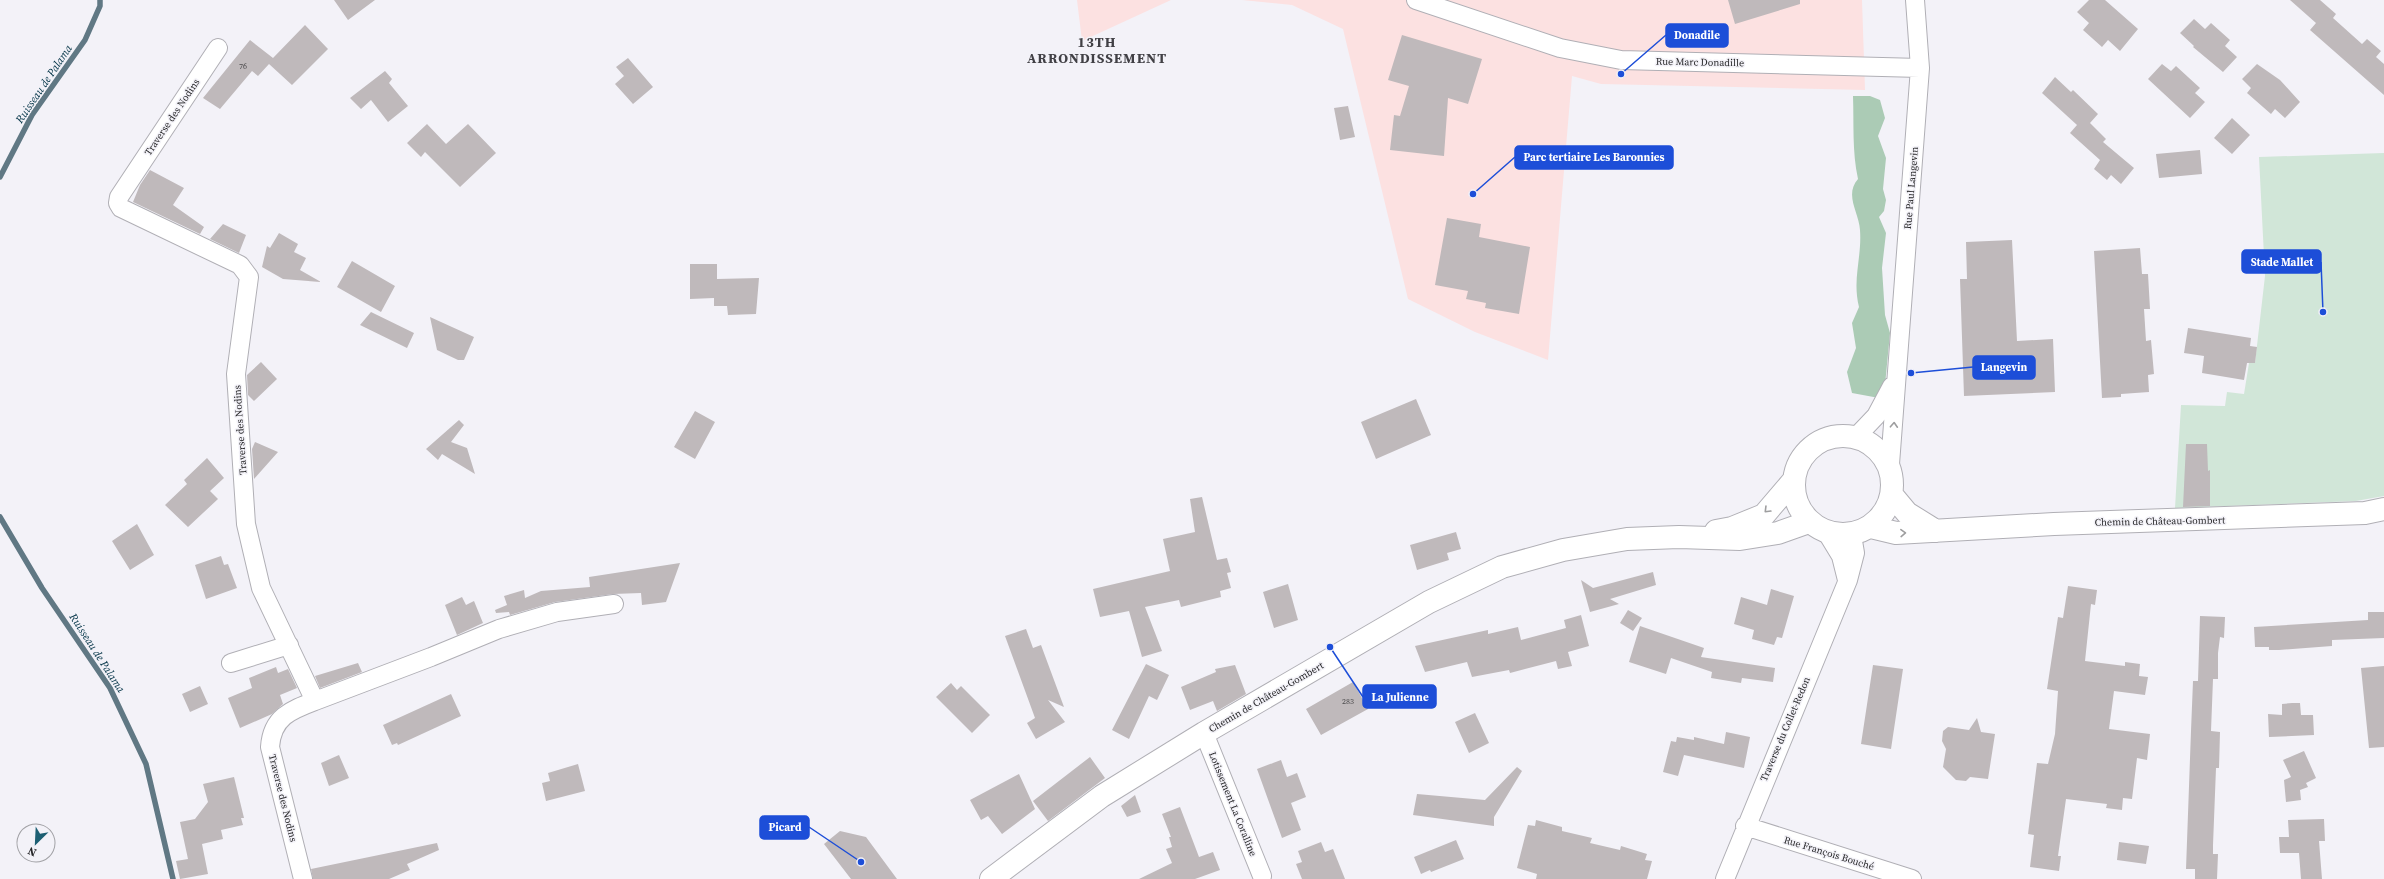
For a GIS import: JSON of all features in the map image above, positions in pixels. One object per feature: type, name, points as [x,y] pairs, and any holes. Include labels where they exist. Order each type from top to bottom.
[{"type":"street","name":"Rue Marc Donadille","points":[[1416,0],[1560,48],[1620,60],[1920,68]]},
{"type":"street","name":"Rue Paul Langevin","points":[[1890,464],[1920,68],[1915,0]]},
{"type":"street","name":"Traverse des Nodins","points":[[218,48],[119,197],[118,203],[122,208],[240,265],[249,277],[236,374],[246,524],[261,588],[315,701],[286,712],[270,735],[270,746],[303,879]]},
{"type":"street","name":"Rue Paul Langevin","points":[[1856,437],[1876,416],[1886,402],[1896,376]]},
{"type":"street","points":[[1818,528],[1862,531],[1885,514],[1892,496],[1893,478],[1890,464],[1874,446],[1856,437],[1834,436],[1814,445],[1800,461],[1793,481],[1796,504],[1841,556],[1848,580]]},
{"type":"street","name":"Chemin de Château-Gombert","points":[[1679,537],[1732,528],[1764,515],[1793,481]]},
{"type":"street","points":[[1892,496],[1907,513],[1936,531]]},
{"type":"street","name":"Chemin de Château-Gombert","points":[[1862,531],[1896,533],[2061,524],[2357,514],[2384,509]]},
{"type":"street","name":"Chemin de Château-Gombert","points":[[990,879],[1102,796],[1204,733],[1429,602],[1502,567],[1563,550],[1620,540],[1679,537],[1740,539],[1818,528]]},
{"type":"street","name":"Traverse du Collet-Redon","points":[[1725,879],[1745,826],[1848,580],[1862,531]]},
{"type":"street","points":[[315,701],[417,663],[499,628],[557,612],[614,604]]},
{"type":"street","points":[[231,663],[289,646]]},
{"type":"street","name":"Lotissement La Coralline","points":[[1204,733],[1262,876]]},
{"type":"street","name":"Rue François Bouché","points":[[1745,826],[1912,879]]},
{"type":"shaded area","points":[[1077,0],[1171,0],[1082,41]]},
{"type":"shaded area","points":[[1242,0],[1862,0],[1865,90],[1601,84],[1572,76],[1548,360],[1475,332],[1408,299],[1343,29],[1292,5]]},
{"type":"green space","points":[[1853,96],[1870,96],[1880,100],[1885,118],[1878,136],[1886,158],[1883,189],[1886,200],[1884,211],[1879,217],[1886,233],[1882,268],[1885,315],[1890,333],[1885,385],[1879,398],[1852,393],[1847,372],[1856,348],[1852,323],[1859,307],[1856,287],[1860,250],[1860,230],[1852,197],[1854,185],[1858,179],[1854,148]]},
{"type":"green space","points":[[2384,153],[2384,496],[2356,501],[2175,508],[2181,405],[2225,406],[2227,392],[2244,394],[2249,363],[2255,363],[2265,276],[2259,157]]},
{"type":"building","points":[[334,0],[375,0],[348,20]]},
{"type":"building","points":[[1728,0],[1800,0],[1800,4],[1735,24]]},
{"type":"building","points":[[2089,0],[2105,0],[2138,29],[2120,51],[2108,40],[2102,47],[2083,30],[2089,23],[2077,12]]},
{"type":"building","points":[[2290,0],[2320,0],[2336,14],[2333,18],[2362,44],[2367,39],[2381,51],[2376,57],[2384,64],[2384,95],[2310,30],[2316,23]]},
{"type":"building","points":[[2194,19],[2205,29],[2211,23],[2230,40],[2225,46],[2237,57],[2223,72],[2193,47],[2194,46],[2180,33]]},
{"type":"building","points":[[305,25],[328,49],[292,85],[269,64],[258,76],[252,71],[220,109],[203,98],[250,40],[273,58]]},
{"type":"building","points":[[1402,35],[1482,59],[1468,104],[1448,98],[1444,156],[1390,150],[1394,115],[1400,116],[1409,86],[1388,80]]},
{"type":"building","points":[[628,58],[653,87],[633,104],[615,84],[624,76],[616,67]]},
{"type":"building","points":[[2162,64],[2171,71],[2176,66],[2200,88],[2195,93],[2205,102],[2190,118],[2148,79]]},
{"type":"building","points":[[2257,64],[2280,80],[2300,102],[2285,118],[2275,109],[2271,114],[2247,93],[2251,88],[2242,79]]},
{"type":"building","points":[[385,71],[392,79],[389,83],[408,106],[388,122],[371,100],[361,109],[350,98]]},
{"type":"building","points":[[2055,77],[2071,92],[2073,90],[2098,114],[2090,123],[2106,139],[2103,142],[2134,168],[2121,184],[2111,175],[2107,180],[2094,169],[2100,160],[2070,133],[2077,125],[2042,93]]},
{"type":"building","points":[[1348,106],[1355,137],[1340,140],[1334,108]]},
{"type":"building","points":[[2232,118],[2250,135],[2232,154],[2214,138]]},
{"type":"building","points":[[427,124],[446,144],[468,124],[496,153],[460,187],[425,152],[421,157],[407,143]]},
{"type":"building","points":[[2200,150],[2202,174],[2159,178],[2156,154]]},
{"type":"building","points":[[150,170],[184,188],[173,205],[204,227],[200,234],[133,202],[140,185]]},
{"type":"building","points":[[1447,218],[1481,224],[1479,237],[1530,247],[1519,314],[1485,308],[1486,303],[1466,299],[1468,291],[1435,285]]},
{"type":"building","points":[[223,224],[246,235],[239,253],[210,239]]},
{"type":"building","points":[[279,233],[298,244],[294,252],[306,258],[300,270],[321,282],[283,279],[262,267],[267,246],[270,248]]},
{"type":"building","points":[[2012,240],[2017,341],[2053,339],[2055,392],[1964,396],[1960,279],[1967,279],[1966,242]]},
{"type":"building","points":[[2140,248],[2142,274],[2148,274],[2150,309],[2144,309],[2146,341],[2151,340],[2154,374],[2148,375],[2149,392],[2121,394],[2121,397],[2102,398],[2094,251]]},
{"type":"building","points":[[352,261],[395,286],[381,312],[337,287]]},
{"type":"building","points":[[690,264],[717,264],[717,279],[759,278],[756,314],[728,315],[727,306],[714,306],[714,298],[690,299]]},
{"type":"building","points":[[371,312],[414,333],[407,348],[360,325]]},
{"type":"building","points":[[430,317],[474,337],[464,360],[458,360],[437,350]]},
{"type":"building","points":[[2188,328],[2251,338],[2250,346],[2257,347],[2255,363],[2247,363],[2244,380],[2202,373],[2204,356],[2184,353]]},
{"type":"building","points":[[261,362],[277,379],[254,401],[248,395],[247,375]]},
{"type":"building","points":[[1416,399],[1431,435],[1376,459],[1361,422]]},
{"type":"building","points":[[695,411],[715,422],[695,459],[674,447]]},
{"type":"building","points":[[459,420],[464,425],[451,442],[467,448],[475,474],[442,454],[438,460],[426,449]]},
{"type":"building","points":[[255,442],[278,452],[254,479],[252,449]]},
{"type":"building","points":[[2186,444],[2207,444],[2208,471],[2210,470],[2210,506],[2183,507]]},
{"type":"building","points":[[207,458],[224,478],[210,491],[218,499],[188,527],[165,505],[187,484],[184,480]]},
{"type":"building","points":[[1202,497],[1217,560],[1227,558],[1231,572],[1227,573],[1231,588],[1220,591],[1221,597],[1181,607],[1179,600],[1145,607],[1162,651],[1142,657],[1129,611],[1100,617],[1093,589],[1170,571],[1163,539],[1195,532],[1190,499]]},
{"type":"building","points":[[137,524],[154,555],[130,570],[112,541]]},
{"type":"building","points":[[1456,532],[1461,549],[1447,553],[1449,560],[1417,570],[1410,545]]},
{"type":"building","points":[[221,556],[224,565],[228,564],[237,588],[206,599],[195,565]]},
{"type":"building","points":[[680,563],[666,602],[642,605],[641,593],[613,594],[555,602],[510,615],[509,612],[496,613],[495,610],[507,605],[504,596],[524,590],[525,598],[541,591],[590,587],[589,577]]},
{"type":"building","points":[[1653,572],[1656,585],[1610,599],[1619,604],[1590,612],[1581,580],[1593,588]]},
{"type":"building","points":[[1288,584],[1298,620],[1274,628],[1263,592]]},
{"type":"building","points":[[2068,586],[2097,590],[2095,605],[2091,604],[2085,661],[2125,666],[2125,662],[2140,664],[2139,676],[2148,677],[2145,695],[2114,691],[2109,729],[2150,734],[2147,760],[2137,758],[2132,799],[2123,798],[2122,810],[2106,808],[2107,804],[2066,799],[2058,856],[2061,856],[2059,871],[2030,867],[2034,835],[2028,834],[2037,763],[2048,764],[2055,734],[2058,691],[2047,689],[2058,617],[2063,618]]},
{"type":"building","points":[[1771,589],[1794,596],[1782,638],[1777,637],[1774,645],[1752,639],[1754,630],[1734,624],[1741,597],[1767,605]]},
{"type":"building","points":[[462,597],[466,605],[474,601],[483,623],[457,635],[445,605]]},
{"type":"building","points":[[1628,610],[1642,618],[1633,631],[1620,623]]},
{"type":"building","points":[[2368,612],[2384,612],[2384,638],[2332,640],[2332,646],[2279,650],[2269,650],[2269,647],[2255,647],[2254,627],[2368,620]]},
{"type":"building","points":[[1581,615],[1589,646],[1568,652],[1572,666],[1558,669],[1556,661],[1510,673],[1509,670],[1472,677],[1467,662],[1425,672],[1415,646],[1488,630],[1488,634],[1518,627],[1521,640],[1566,628],[1564,620]]},
{"type":"building","points":[[2200,616],[2225,617],[2224,638],[2220,637],[2218,653],[2218,679],[2213,679],[2211,731],[2220,732],[2219,768],[2216,768],[2213,845],[2213,854],[2218,854],[2217,879],[2195,879],[2195,869],[2186,869],[2193,681],[2198,681]]},
{"type":"building","points":[[1640,626],[1704,648],[1701,657],[1775,668],[1773,682],[1742,678],[1741,683],[1711,678],[1712,672],[1671,658],[1666,674],[1629,662]]},
{"type":"building","points":[[1026,629],[1033,648],[1041,645],[1064,707],[1048,700],[1065,722],[1036,739],[1027,723],[1035,718],[1005,636]]},
{"type":"building","points":[[358,663],[362,672],[320,688],[315,676]]},
{"type":"building","points":[[1146,664],[1169,675],[1157,700],[1149,696],[1129,739],[1112,730]]},
{"type":"building","points":[[1235,665],[1246,694],[1217,711],[1213,701],[1190,710],[1181,687],[1216,672],[1215,669]]},
{"type":"building","points":[[1873,665],[1903,669],[1891,749],[1861,744]]},
{"type":"building","points":[[2384,666],[2384,747],[2369,748],[2361,668]]},
{"type":"building","points":[[276,667],[278,673],[288,669],[297,688],[280,695],[283,704],[272,714],[240,728],[228,698],[252,688],[249,678]]},
{"type":"building","points":[[1353,682],[1368,709],[1321,735],[1306,709]]},
{"type":"building","points":[[951,683],[957,690],[961,686],[990,715],[972,733],[936,697]]},
{"type":"building","points":[[200,686],[208,704],[190,712],[182,694]]},
{"type":"building","points":[[451,694],[461,716],[398,745],[397,743],[392,745],[383,725]]},
{"type":"building","points":[[2300,703],[2301,715],[2313,715],[2314,735],[2269,737],[2268,714],[2282,715],[2282,704]]},
{"type":"building","points":[[1475,713],[1489,743],[1469,753],[1455,722]]},
{"type":"building","points":[[1977,718],[1981,732],[1995,734],[1988,779],[1970,777],[1966,781],[1956,780],[1943,767],[1946,749],[1942,741],[1943,731],[1948,727],[1969,730]]},
{"type":"building","points":[[1726,732],[1750,737],[1744,768],[1684,755],[1678,776],[1663,772],[1671,741],[1676,742],[1677,737],[1694,740],[1694,737],[1724,744]]},
{"type":"building","points":[[2304,751],[2316,778],[2306,783],[2308,787],[2300,790],[2301,800],[2286,802],[2284,780],[2291,777],[2283,760]]},
{"type":"building","points":[[339,755],[349,778],[329,786],[321,763]]},
{"type":"building","points":[[1090,757],[1105,778],[1048,821],[1033,801]]},
{"type":"building","points":[[1281,760],[1287,777],[1297,773],[1306,797],[1291,803],[1301,830],[1282,838],[1257,769]]},
{"type":"building","points":[[578,764],[585,791],[546,801],[542,783],[550,781],[548,773]]},
{"type":"building","points":[[1517,767],[1522,771],[1494,817],[1494,826],[1413,815],[1417,794],[1485,800]]},
{"type":"building","points":[[1019,774],[1035,809],[1002,834],[988,816],[981,820],[970,800]]},
{"type":"building","points":[[234,777],[244,818],[241,818],[243,825],[221,830],[223,839],[202,844],[208,874],[180,879],[176,861],[188,859],[180,822],[195,819],[208,802],[203,784]]},
{"type":"building","points":[[1135,795],[1141,812],[1127,817],[1121,806]]},
{"type":"building","points":[[1180,807],[1199,857],[1213,852],[1220,870],[1195,879],[1139,879],[1172,863],[1166,849],[1172,847],[1169,837],[1171,837],[1162,814]]},
{"type":"building","points":[[2324,819],[2325,841],[2319,841],[2322,879],[2301,879],[2299,853],[2280,853],[2279,837],[2289,837],[2288,820]]},
{"type":"building","points":[[1536,820],[1562,827],[1562,831],[1592,838],[1590,843],[1620,850],[1621,846],[1647,854],[1645,860],[1652,861],[1647,879],[1536,879],[1537,874],[1517,868],[1528,825],[1535,826]]},
{"type":"building","points":[[840,831],[866,837],[897,879],[851,879],[824,844]]},
{"type":"building","points":[[1456,840],[1464,859],[1431,872],[1430,870],[1421,874],[1414,857]]},
{"type":"building","points":[[1321,842],[1325,852],[1333,849],[1345,879],[1302,879],[1296,864],[1302,862],[1298,851]]},
{"type":"building","points":[[2119,842],[2149,846],[2146,864],[2117,860]]},
{"type":"building","points":[[437,843],[439,850],[407,864],[410,870],[389,879],[313,879],[311,869]]},
{"type":"waterway","name":"Ruisseau de Palama","points":[[0,177],[32,115],[85,40],[100,6],[100,0]]},
{"type":"waterway","name":"Ruisseau de Palama","points":[[0,517],[42,588],[110,688],[146,764],[173,879]]},
{"type":"place","name":"Donadile","points":[[1621,74]]},
{"type":"place","name":"Parc tertiaire Les Baronnies","points":[[1473,194]]},
{"type":"place","name":"Stade Mallet","points":[[2323,312]]},
{"type":"place","name":"Langevin","points":[[1911,373]]},
{"type":"place","name":"La Julienne","points":[[1330,647]]},
{"type":"place","name":"Picard","points":[[861,862]]},
{"type":"district","name":"13TH ARRONDISSEMENT","points":[[1097,50]]}]
